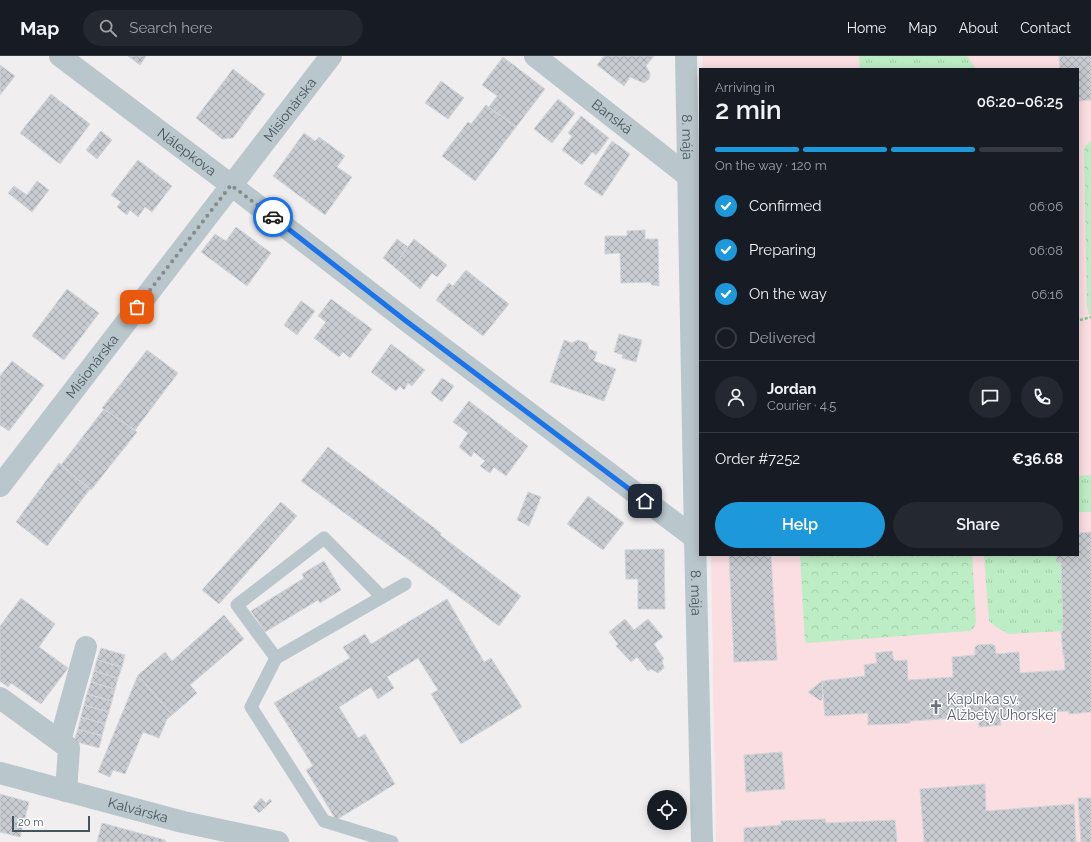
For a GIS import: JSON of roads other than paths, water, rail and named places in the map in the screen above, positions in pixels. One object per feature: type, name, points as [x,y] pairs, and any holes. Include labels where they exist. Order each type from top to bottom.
[{"type":"street","name":"Nálepkova","points":[[60,56],[231,185],[413,326],[695,538]]},
{"type":"street","name":"Misionárska","points":[[0,486],[331,56]]},
{"type":"street","name":"Banská","points":[[535,56],[688,176]]},
{"type":"street","name":"8. mája","points":[[686,56],[702,842]]},
{"type":"street","points":[[60,741],[86,647]]},
{"type":"street","points":[[0,698],[69,748],[66,791]]},
{"type":"street","name":"Kalvárska","points":[[0,773],[66,791],[184,832],[278,842]]},
{"type":"lane","points":[[276,658],[237,605],[324,538],[382,597]]},
{"type":"lane","points":[[392,842],[324,821],[251,706],[276,658],[405,584]]},
{"type":"place","name":"Kaplnka sv. Alžbety Uhorskej","points":[[936,707]]}]
